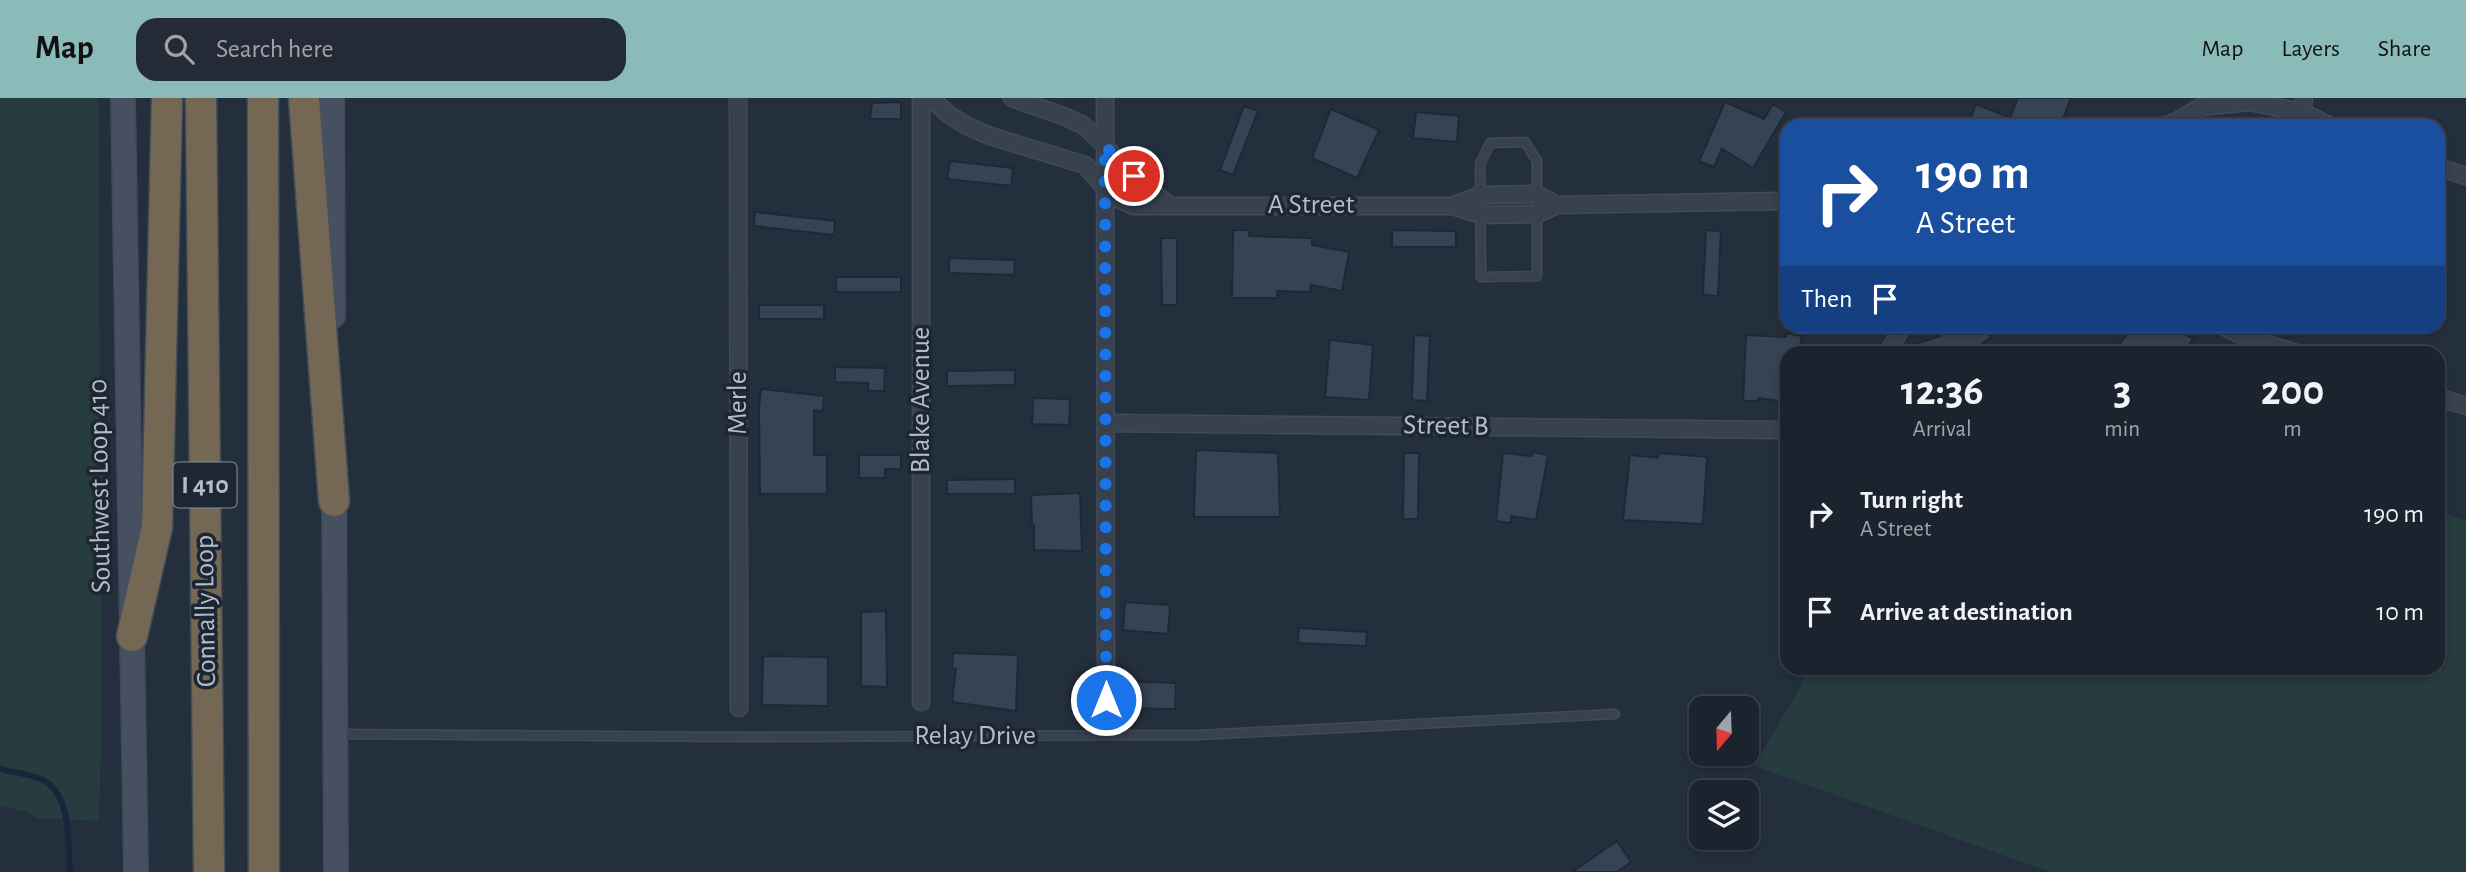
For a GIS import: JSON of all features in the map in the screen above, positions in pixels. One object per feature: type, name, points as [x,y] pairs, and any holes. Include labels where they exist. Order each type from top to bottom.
[{"type":"highway","points":[[132,636],[157,527],[167,98]]},
{"type":"highway","name":"Connally Loop","points":[[201,98],[209,872]]},
{"type":"highway","name":"Connally Loop","points":[[263,98],[264,872]]},
{"type":"highway","points":[[304,98],[334,500]]},
{"type":"main road","name":"Southwest Loop 410","points":[[123,98],[136,872]]},
{"type":"main road","points":[[332,98],[336,872]]},
{"type":"street","name":"Merle","points":[[738,98],[739,708]]},
{"type":"street","name":"Blake Avenue","points":[[921,98],[921,702]]},
{"type":"street","name":"A Street","points":[[932,98],[948,114],[990,136],[1085,165],[1118,199],[1133,206],[1452,206],[1481,215],[1537,214],[1557,205],[1780,201]]},
{"type":"street","points":[[1012,98],[1083,125],[1105,145],[1122,167],[1169,205]]},
{"type":"street","points":[[1105,98],[1106,700]]},
{"type":"street","points":[[2184,119],[2201,107],[2249,102],[2302,112]]},
{"type":"street","points":[[2445,169],[2466,176]]},
{"type":"street","name":"A Street","points":[[1452,206],[1481,195],[1537,194],[1557,205]]},
{"type":"street","points":[[2237,333],[2274,346]]},
{"type":"street","points":[[2445,399],[2466,406]]},
{"type":"street","name":"Street B","points":[[1105,423],[1780,430]]},
{"type":"lane","points":[[1525,142],[1537,162],[1537,194],[1537,276],[1481,277],[1480,164],[1490,143],[1525,142]]},
{"type":"lane","name":"Relay Drive","points":[[335,734],[727,737],[1199,735],[1615,714]]},
{"type":"green space","points":[[0,98],[98,98],[102,708],[99,821],[37,818],[28,812],[0,806]]},
{"type":"green space","points":[[2445,514],[2466,521],[2466,872],[2050,872],[1754,766],[1759,766],[1759,757],[1807,675],[2445,675]]},
{"type":"building","points":[[2018,98],[2071,98],[2063,119],[1970,119],[1976,104],[2010,118]]},
{"type":"building","points":[[901,102],[901,119],[870,119],[872,103]]},
{"type":"building","points":[[1725,102],[1764,119],[1773,104],[1786,112],[1753,168],[1722,149],[1714,167],[1699,161]]},
{"type":"building","points":[[1244,106],[1258,111],[1233,175],[1220,170]]},
{"type":"building","points":[[1331,109],[1379,130],[1357,178],[1312,158]]},
{"type":"building","points":[[1416,112],[1459,116],[1457,142],[1413,138]]},
{"type":"building","points":[[950,161],[1013,168],[1011,186],[947,179]]},
{"type":"building","points":[[755,212],[835,221],[834,235],[754,226]]},
{"type":"building","points":[[1233,230],[1249,230],[1249,236],[1312,238],[1312,245],[1349,252],[1342,291],[1311,285],[1310,292],[1277,291],[1277,298],[1232,298]]},
{"type":"building","points":[[1392,230],[1456,231],[1456,247],[1392,247]]},
{"type":"building","points":[[1706,230],[1721,231],[1718,296],[1703,295]]},
{"type":"building","points":[[1161,238],[1177,238],[1177,305],[1162,305]]},
{"type":"building","points":[[949,258],[1015,260],[1014,275],[949,273]]},
{"type":"building","points":[[836,277],[901,277],[901,292],[836,292]]},
{"type":"building","points":[[759,305],[824,305],[824,319],[759,319]]},
{"type":"building","points":[[1787,333],[1802,336],[1800,346],[1780,346],[1780,401],[1758,398],[1758,401],[1743,401],[1746,335],[1786,337]]},
{"type":"building","points":[[1937,333],[1988,333],[1991,337],[1979,346],[1909,346],[1940,336]]},
{"type":"building","points":[[2128,333],[2184,333],[2193,339],[2188,346],[2118,346]]},
{"type":"building","points":[[1414,335],[1430,336],[1427,401],[1412,400]]},
{"type":"building","points":[[1330,340],[1373,345],[1369,400],[1325,397]]},
{"type":"building","points":[[835,367],[885,368],[884,391],[868,391],[868,383],[835,382]]},
{"type":"building","points":[[1015,370],[1015,385],[947,386],[947,371]]},
{"type":"building","points":[[761,389],[824,396],[823,411],[814,410],[814,455],[827,455],[827,494],[760,494]]},
{"type":"building","points":[[1033,398],[1070,399],[1069,425],[1032,424]]},
{"type":"building","points":[[1196,450],[1278,453],[1280,517],[1194,517]]},
{"type":"building","points":[[1533,452],[1548,455],[1536,520],[1511,516],[1511,523],[1496,521],[1503,453],[1532,456]]},
{"type":"building","points":[[1404,453],[1419,453],[1418,519],[1403,519]]},
{"type":"building","points":[[1659,453],[1707,457],[1703,524],[1623,520],[1630,455],[1658,458]]},
{"type":"building","points":[[859,455],[901,455],[901,469],[885,469],[885,478],[859,478]]},
{"type":"building","points":[[1015,479],[1015,494],[947,494],[947,480]]},
{"type":"building","points":[[1080,493],[1082,551],[1034,550],[1031,495]]},
{"type":"building","points":[[1125,602],[1170,605],[1168,634],[1123,630]]},
{"type":"building","points":[[886,611],[887,687],[861,686],[861,612]]},
{"type":"building","points":[[1299,628],[1367,632],[1366,646],[1298,643]]},
{"type":"building","points":[[953,653],[1018,655],[1016,711],[952,702],[956,669],[952,668]]},
{"type":"building","points":[[763,656],[828,657],[828,706],[762,705]]},
{"type":"building","points":[[1121,681],[1176,683],[1175,709],[1121,708]]},
{"type":"building","points":[[1617,841],[1631,862],[1617,872],[1572,872]]},
{"type":"waterway","points":[[0,769],[37,778],[56,791],[67,824],[70,872]]},
{"type":"route","points":[[1106,700],[1105,145],[1122,167],[1134,176]]}]
